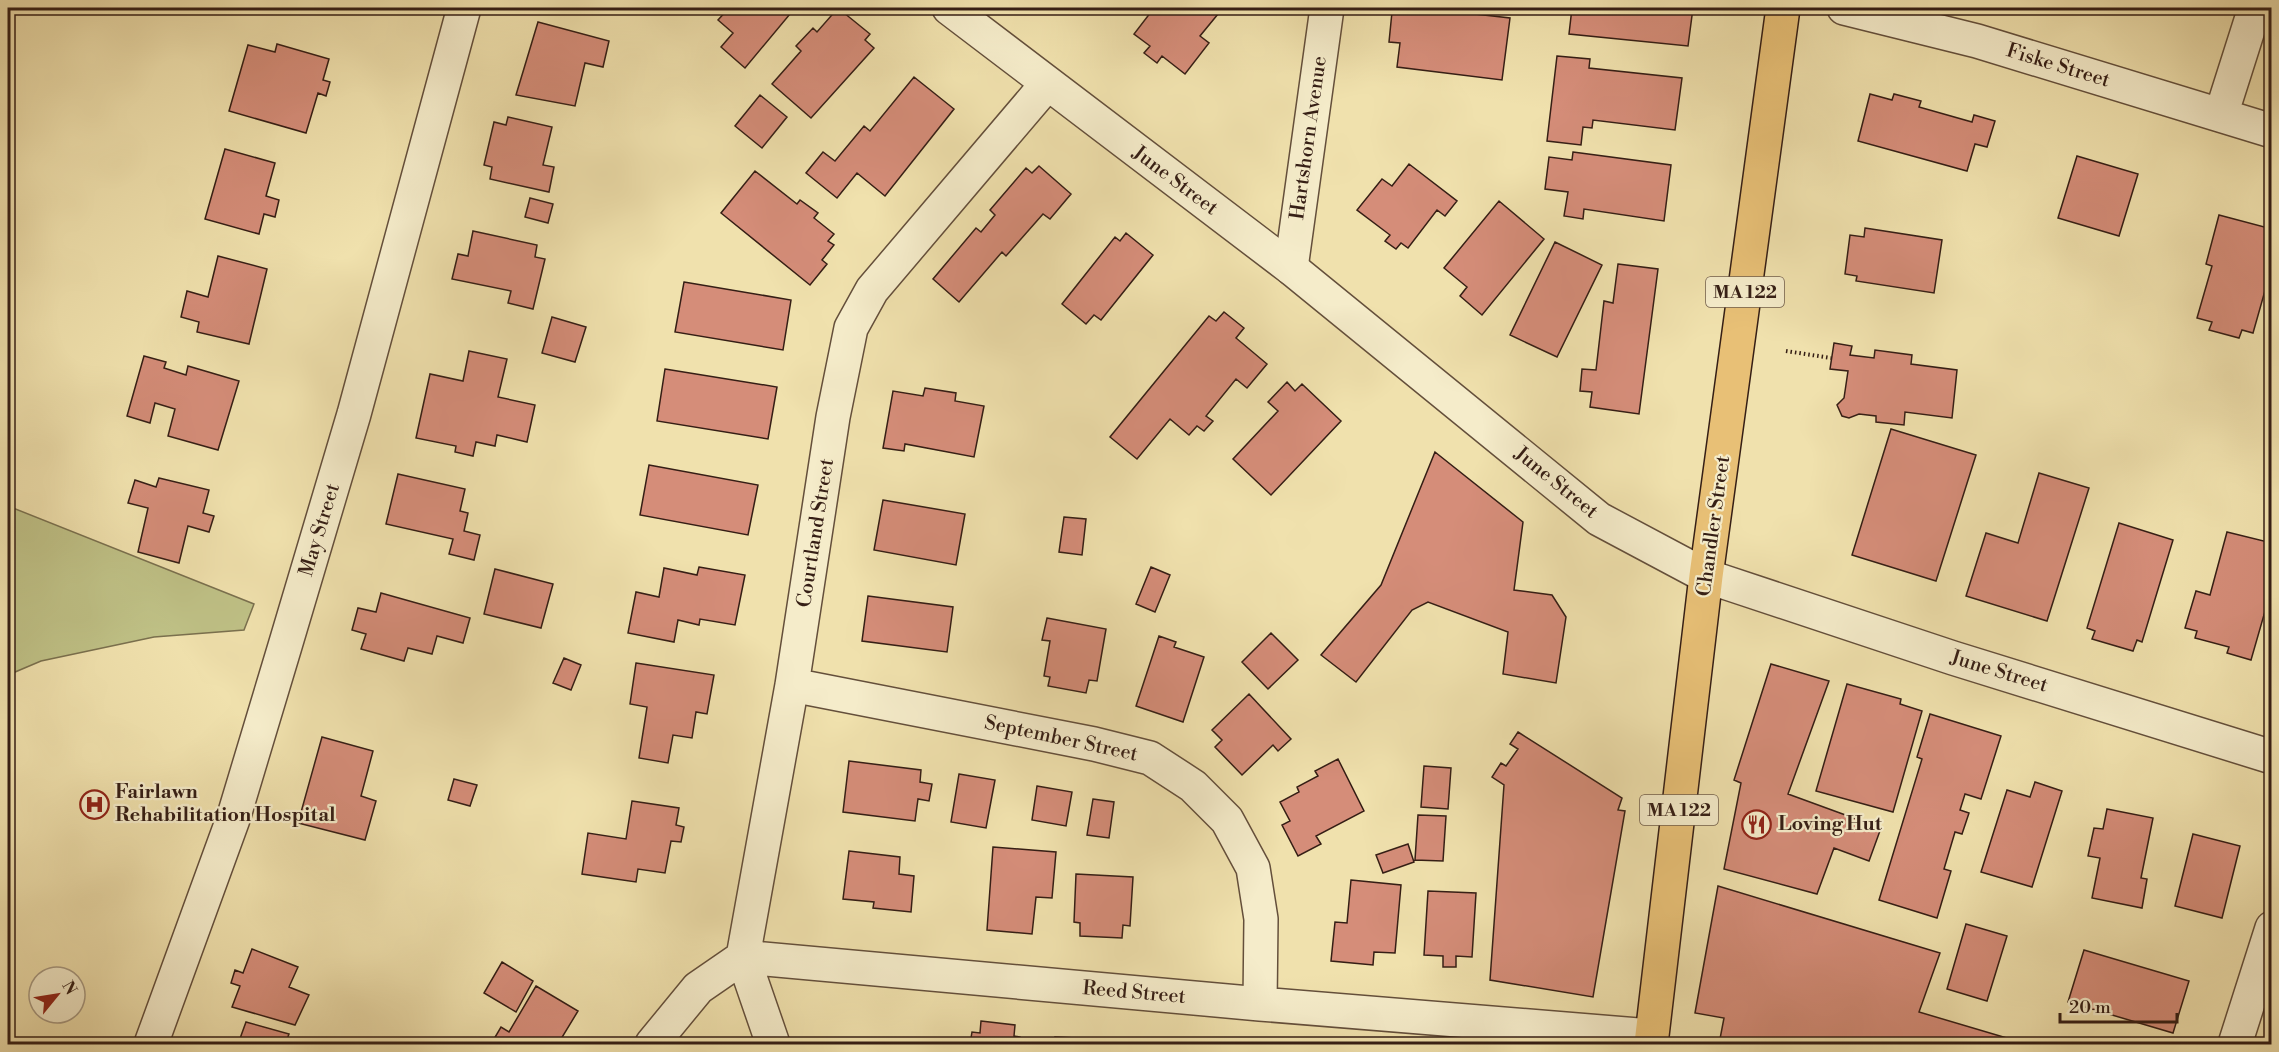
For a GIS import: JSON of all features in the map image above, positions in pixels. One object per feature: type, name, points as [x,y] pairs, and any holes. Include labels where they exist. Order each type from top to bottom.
[{"type":"main road","name":"Chandler Street","points":[[1651,1040],[1706,576],[1783,8]]},
{"type":"street","name":"May Street","points":[[151,1044],[233,819],[282,657],[354,414],[464,8]]},
{"type":"street","name":"June Street","points":[[949,8],[1291,268],[1599,519],[1706,576],[1953,658],[2271,757]]},
{"type":"street","name":"Hartshorn Avenue","points":[[1291,268],[1327,8]]},
{"type":"street","name":"Fiske Street","points":[[1844,8],[1977,41],[2271,131]]},
{"type":"street","points":[[2221,115],[2255,8]]},
{"type":"street","name":"Courtland Street","points":[[773,1044],[743,957],[792,685],[833,417],[852,328],[872,290],[1047,84]]},
{"type":"street","name":"September Street","points":[[792,685],[1094,744],[1150,758],[1193,786],[1227,819],[1253,868],[1261,919],[1260,1004]]},
{"type":"street","points":[[2235,1044],[2271,928]]},
{"type":"street","points":[[652,1044],[698,988],[743,957]]},
{"type":"street","name":"Reed Street","points":[[743,957],[1651,1040]]},
{"type":"path","points":[[1786,351],[1832,358]]},
{"type":"green space","points":[[8,506],[254,604],[244,630],[154,637],[41,661],[8,675]]},
{"type":"building","points":[[729,8],[795,8],[745,68],[721,47],[733,33],[718,20]]},
{"type":"building","points":[[838,8],[870,34],[865,40],[874,48],[811,118],[772,84],[801,51],[796,46],[813,28],[817,32]]},
{"type":"building","points":[[1154,8],[1223,8],[1200,36],[1209,43],[1185,74],[1162,56],[1157,63],[1144,53],[1150,46],[1134,34]]},
{"type":"building","points":[[1404,8],[1510,18],[1502,80],[1397,67],[1400,43],[1389,42],[1392,12],[1404,13]]},
{"type":"building","points":[[1572,8],[1693,8],[1688,46],[1569,34]]},
{"type":"building","points":[[538,22],[609,41],[603,67],[585,63],[575,106],[516,95]]},
{"type":"building","points":[[277,44],[329,59],[323,80],[330,82],[326,96],[318,93],[306,133],[229,111],[248,45],[275,52]]},
{"type":"building","points":[[1557,56],[1590,59],[1589,68],[1682,78],[1675,130],[1593,120],[1592,128],[1583,127],[1581,145],[1547,141]]},
{"type":"building","points":[[914,77],[954,109],[885,196],[857,173],[837,198],[806,173],[823,152],[835,161],[864,126],[870,131]]},
{"type":"building","points":[[1870,94],[1892,100],[1894,94],[1921,101],[1919,107],[1972,122],[1974,115],[1995,121],[1987,147],[1975,144],[1967,171],[1858,141]]},
{"type":"building","points":[[760,95],[787,117],[762,148],[735,126]]},
{"type":"building","points":[[508,117],[552,127],[543,165],[554,167],[549,192],[490,179],[492,167],[484,165],[494,122],[506,125]]},
{"type":"building","points":[[225,149],[275,163],[266,196],[279,200],[275,217],[264,214],[259,234],[205,219]]},
{"type":"building","points":[[1573,152],[1671,165],[1664,221],[1584,209],[1583,219],[1564,216],[1568,192],[1545,189],[1549,157],[1572,160]]},
{"type":"building","points":[[2077,156],[2138,174],[2119,236],[2058,218]]},
{"type":"building","points":[[1409,164],[1457,201],[1445,216],[1437,210],[1408,248],[1401,243],[1396,249],[1385,241],[1390,235],[1357,210],[1382,179],[1392,186]]},
{"type":"building","points":[[1039,166],[1071,194],[1050,219],[1043,214],[1006,256],[1002,252],[959,302],[933,279],[976,228],[981,232],[995,215],[990,210],[1026,168],[1032,173]]},
{"type":"building","points":[[755,171],[797,204],[800,200],[818,213],[814,218],[834,234],[828,241],[834,245],[822,260],[827,264],[810,285],[721,213]]},
{"type":"building","points":[[530,198],[553,204],[548,223],[525,217]]},
{"type":"building","points":[[1499,201],[1544,239],[1482,315],[1460,296],[1467,287],[1444,268]]},
{"type":"building","points":[[2219,215],[2272,229],[2272,266],[2253,333],[2242,330],[2239,338],[2209,330],[2212,322],[2197,318],[2212,266],[2206,264]]},
{"type":"building","points":[[1865,228],[1942,240],[1934,293],[1856,281],[1857,276],[1845,274],[1850,235],[1864,237]]},
{"type":"building","points":[[473,231],[537,245],[535,257],[545,259],[533,309],[508,303],[511,291],[452,279],[458,254],[468,256]]},
{"type":"building","points":[[1126,233],[1153,255],[1101,320],[1094,315],[1086,324],[1062,304],[1115,237],[1120,241]]},
{"type":"building","points":[[1555,242],[1602,265],[1557,357],[1510,335]]},
{"type":"building","points":[[218,256],[267,269],[249,344],[197,332],[199,322],[181,317],[187,291],[208,297]]},
{"type":"building","points":[[1618,264],[1658,269],[1639,414],[1590,407],[1592,392],[1580,391],[1582,369],[1596,370],[1604,301],[1613,303]]},
{"type":"building","points":[[684,282],[791,300],[783,350],[675,332]]},
{"type":"building","points":[[1224,312],[1244,328],[1236,338],[1267,364],[1247,388],[1236,379],[1206,416],[1213,421],[1204,431],[1197,426],[1189,435],[1170,419],[1137,459],[1110,437],[1209,316],[1216,321]]},
{"type":"building","points":[[552,317],[586,327],[575,362],[542,353]]},
{"type":"building","points":[[1834,343],[1852,346],[1850,355],[1874,358],[1875,350],[1912,355],[1911,364],[1957,370],[1952,418],[1905,412],[1904,425],[1876,422],[1876,416],[1859,414],[1849,418],[1842,416],[1837,405],[1844,398],[1848,371],[1830,369]]},
{"type":"building","points":[[469,351],[507,359],[498,397],[535,405],[527,442],[497,435],[495,446],[476,442],[473,456],[455,452],[456,446],[416,438],[430,374],[463,381]]},
{"type":"building","points":[[144,356],[166,362],[164,368],[186,375],[188,366],[239,381],[218,450],[168,436],[175,409],[155,403],[150,423],[127,416]]},
{"type":"building","points":[[665,369],[777,387],[768,439],[657,421]]},
{"type":"building","points":[[1287,382],[1295,391],[1302,384],[1341,421],[1271,495],[1233,459],[1278,411],[1268,402]]},
{"type":"building","points":[[925,388],[956,393],[955,401],[984,406],[974,457],[905,444],[904,451],[883,448],[893,391],[923,396]]},
{"type":"building","points":[[1891,429],[1976,455],[1936,581],[1852,555]]},
{"type":"building","points":[[1435,452],[1523,522],[1514,590],[1552,595],[1566,617],[1556,683],[1503,674],[1508,632],[1428,602],[1412,610],[1356,682],[1321,655],[1381,585]]},
{"type":"building","points":[[649,465],[758,485],[748,535],[640,515]]},
{"type":"building","points":[[2039,473],[2089,488],[2047,621],[1966,596],[1986,533],[2018,543]]},
{"type":"building","points":[[398,474],[465,489],[460,511],[468,513],[464,531],[480,535],[474,560],[449,554],[453,539],[386,524]]},
{"type":"building","points":[[159,478],[209,490],[203,513],[214,516],[209,532],[188,526],[179,563],[138,552],[148,508],[128,503],[135,480],[156,487]]},
{"type":"building","points":[[883,500],[965,514],[956,565],[874,550]]},
{"type":"building","points":[[1064,517],[1086,519],[1082,555],[1059,552]]},
{"type":"building","points":[[2119,523],[2173,540],[2142,642],[2137,640],[2133,651],[2092,639],[2095,631],[2087,628]]},
{"type":"building","points":[[2227,532],[2272,543],[2272,587],[2251,660],[2227,653],[2229,647],[2195,638],[2197,631],[2185,628],[2196,591],[2210,595]]},
{"type":"building","points":[[699,567],[745,575],[735,625],[700,619],[699,625],[678,620],[674,642],[628,633],[636,592],[659,597],[664,568],[697,575]]},
{"type":"building","points":[[1151,567],[1170,575],[1155,612],[1136,604]]},
{"type":"building","points":[[495,569],[553,584],[541,628],[484,614]]},
{"type":"building","points":[[381,593],[470,618],[463,643],[437,636],[432,654],[408,648],[404,661],[361,649],[366,634],[352,630],[358,608],[376,612]]},
{"type":"building","points":[[868,596],[953,607],[947,652],[862,641]]},
{"type":"building","points":[[1047,618],[1106,629],[1097,681],[1089,680],[1086,693],[1048,686],[1050,677],[1044,676],[1050,641],[1042,640]]},
{"type":"building","points":[[1271,633],[1298,660],[1268,689],[1242,662]]},
{"type":"building","points":[[1159,636],[1176,642],[1174,647],[1204,657],[1183,722],[1136,706]]},
{"type":"building","points":[[564,658],[581,665],[571,690],[553,683]]},
{"type":"building","points":[[636,663],[714,675],[707,714],[696,712],[692,738],[673,735],[668,763],[639,758],[647,707],[630,704]]},
{"type":"building","points":[[1771,664],[1829,681],[1788,794],[1881,828],[1869,861],[1834,848],[1817,894],[1724,869],[1741,783],[1734,780]]},
{"type":"building","points":[[1847,684],[1901,699],[1900,704],[1922,711],[1893,812],[1816,791]]},
{"type":"building","points":[[1249,694],[1291,739],[1278,751],[1273,745],[1242,775],[1215,747],[1222,740],[1212,730]]},
{"type":"building","points":[[1930,714],[2001,736],[1981,799],[1965,794],[1960,810],[1969,813],[1962,834],[1955,832],[1944,869],[1951,871],[1937,918],[1879,900],[1922,759],[1917,757]]},
{"type":"building","points":[[1518,732],[1622,798],[1618,810],[1625,811],[1593,997],[1490,980],[1504,785],[1492,777],[1501,763],[1506,766],[1518,749],[1510,744]]},
{"type":"building","points":[[322,737],[373,751],[361,796],[376,801],[365,840],[298,823]]},
{"type":"building","points":[[1338,759],[1364,811],[1316,836],[1321,844],[1298,856],[1282,825],[1290,821],[1280,802],[1299,792],[1297,787],[1318,776],[1315,771]]},
{"type":"building","points":[[849,761],[921,770],[920,782],[932,784],[929,801],[918,799],[915,821],[843,812]]},
{"type":"building","points":[[1424,766],[1451,768],[1448,809],[1421,807]]},
{"type":"building","points":[[959,774],[995,780],[986,828],[951,822]]},
{"type":"building","points":[[454,779],[477,785],[470,806],[448,800]]},
{"type":"building","points":[[2035,782],[2062,791],[2032,887],[1981,872],[2007,790],[2030,797]]},
{"type":"building","points":[[1037,786],[1072,792],[1066,826],[1032,820]]},
{"type":"building","points":[[1093,799],[1114,802],[1109,838],[1087,835]]},
{"type":"building","points":[[632,801],[679,808],[676,825],[684,827],[681,842],[671,841],[665,873],[638,869],[636,882],[582,874],[588,833],[626,839]]},
{"type":"building","points":[[2107,809],[2153,818],[2141,878],[2147,879],[2142,908],[2092,898],[2100,858],[2088,856],[2094,828],[2103,829]]},
{"type":"building","points":[[1418,815],[1446,816],[1443,861],[1415,860]]},
{"type":"building","points":[[2193,834],[2240,846],[2222,918],[2175,906]]},
{"type":"building","points":[[1408,844],[1414,862],[1383,873],[1376,855]]},
{"type":"building","points":[[993,847],[1056,852],[1052,898],[1036,897],[1032,934],[987,930]]},
{"type":"building","points":[[849,851],[900,857],[899,874],[914,876],[911,912],[873,908],[874,902],[843,899]]},
{"type":"building","points":[[1076,874],[1133,877],[1130,926],[1123,925],[1122,938],[1080,936],[1080,923],[1074,922]]},
{"type":"building","points":[[1351,880],[1401,885],[1395,953],[1374,952],[1373,965],[1331,961],[1335,922],[1347,923]]},
{"type":"building","points":[[1718,886],[1940,953],[1919,1012],[2027,1044],[1719,1044],[1724,1018],[1695,1013]]},
{"type":"building","points":[[1428,891],[1476,893],[1472,957],[1456,956],[1456,967],[1443,967],[1443,956],[1424,955]]},
{"type":"building","points":[[1966,924],[2007,936],[1987,1001],[1947,989]]},
{"type":"building","points":[[252,949],[298,967],[289,987],[309,995],[295,1025],[232,1007],[240,986],[231,983],[235,970],[243,973]]},
{"type":"building","points":[[2084,950],[2189,981],[2173,1033],[2068,1002]]},
{"type":"building","points":[[502,962],[533,981],[516,1012],[484,993]]},
{"type":"building","points":[[536,986],[578,1011],[558,1044],[491,1044],[501,1027],[509,1032]]},
{"type":"building","points":[[981,1021],[1015,1025],[1014,1036],[1020,1037],[1019,1044],[970,1044],[972,1032],[980,1033]]},
{"type":"building","points":[[246,1022],[289,1034],[285,1044],[238,1044]]},
{"type":"building","points":[[1055,1037],[1120,1040],[1120,1044],[1055,1044]]},
{"type":"place","name":"Fairlawn Rehabilitation Hospital","points":[[94,804]]},
{"type":"place","name":"Loving Hut","points":[[1757,824]]}]
